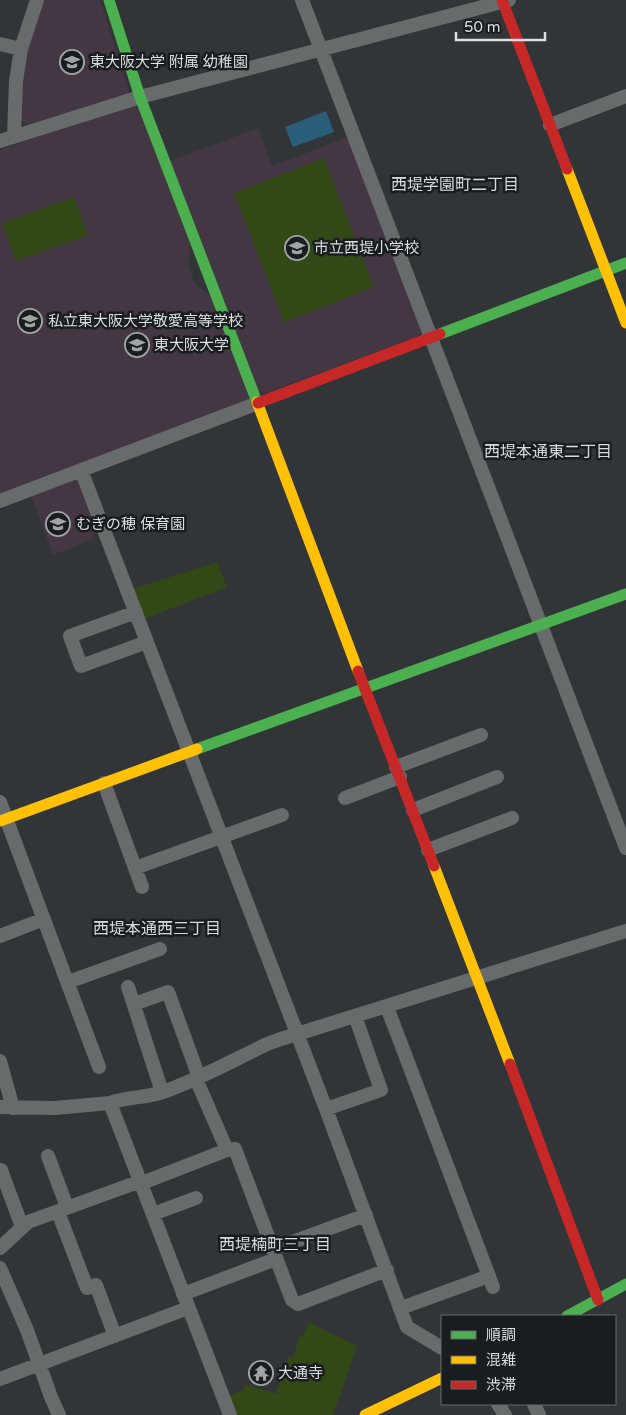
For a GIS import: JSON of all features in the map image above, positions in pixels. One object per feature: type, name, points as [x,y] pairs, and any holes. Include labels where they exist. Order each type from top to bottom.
[{"type":"street","points":[[14,136],[16,81],[22,49],[37,0]]},
{"type":"street","points":[[109,0],[140,97],[258,403],[365,689],[477,977],[598,1300]]},
{"type":"street","points":[[302,0],[626,848]]},
{"type":"street","points":[[0,141],[140,97],[505,1],[626,323]]},
{"type":"street","points":[[0,44],[22,49]]},
{"type":"street","points":[[550,125],[626,96]]},
{"type":"street","points":[[0,501],[626,263]]},
{"type":"street","points":[[81,470],[326,1109],[407,1327],[441,1347]]},
{"type":"street","points":[[3,820],[626,594]]},
{"type":"street","points":[[136,612],[70,636],[82,666],[147,642]]},
{"type":"street","points":[[344,798],[481,735]]},
{"type":"street","points":[[413,810],[497,777]]},
{"type":"street","points":[[104,783],[142,887]]},
{"type":"street","points":[[0,802],[3,820],[44,920],[99,1067]]},
{"type":"street","points":[[135,868],[282,815]]},
{"type":"street","points":[[428,850],[512,818]]},
{"type":"street","points":[[0,936],[44,920]]},
{"type":"street","points":[[0,1060],[7,1108],[56,1108],[142,1098],[162,1092],[232,1063],[262,1046],[626,931]]},
{"type":"street","points":[[68,982],[160,949]]},
{"type":"street","points":[[128,987],[162,1092]]},
{"type":"street","points":[[134,1004],[168,992],[197,1078],[227,1150]]},
{"type":"street","points":[[387,1007],[491,1282],[401,1308]]},
{"type":"street","points":[[326,1109],[381,1090],[355,1016]]},
{"type":"street","points":[[110,1103],[142,1182],[230,1415]]},
{"type":"street","points":[[0,1248],[28,1222],[227,1150],[235,1149],[292,1300],[298,1304],[387,1270]]},
{"type":"street","points":[[48,1156],[87,1288],[96,1285],[115,1336]]},
{"type":"street","points":[[1,1170],[4,1190],[22,1227]]},
{"type":"street","points":[[153,1214],[196,1198]]},
{"type":"street","points":[[184,1294],[366,1215]]},
{"type":"street","points":[[0,1268],[27,1330],[60,1415]]},
{"type":"street","points":[[569,1315],[626,1284]]},
{"type":"street","points":[[0,1380],[188,1308]]},
{"type":"street","points":[[365,1415],[441,1379]]},
{"type":"shaded area","name":"東大阪大学 附属 幼稚園","points":[[42,0],[100,0],[129,92],[125,97],[27,124],[20,120],[21,79]]},
{"type":"shaded area","name":"東大阪大学","points":[[133,105],[140,109],[191,245],[188,265],[195,283],[212,298],[249,398],[247,402],[0,497],[0,150]]},
{"type":"shaded area","name":"市立西堤小学校","points":[[258,128],[272,166],[348,137],[422,330],[418,336],[265,393],[258,390],[170,161]]},
{"type":"shaded area","points":[[77,476],[96,528],[92,540],[53,555],[30,493]]},
{"type":"green space","points":[[324,158],[374,287],[284,322],[234,193]]},
{"type":"green space","points":[[74,197],[88,235],[16,261],[2,223]]},
{"type":"green space","points":[[217,562],[227,587],[144,619],[133,589]]},
{"type":"green space","points":[[309,1322],[357,1346],[333,1415],[238,1415],[230,1395],[243,1390],[245,1384],[276,1394],[288,1357],[293,1357],[300,1336],[304,1334]]},
{"type":"water","points":[[326,111],[334,132],[293,147],[285,127]]},
{"type":"traffic: fast","points":[[109,0],[140,97],[257,402]]},
{"type":"traffic: fast","points":[[440,334],[626,263]]},
{"type":"traffic: fast","points":[[197,749],[626,594]]},
{"type":"traffic: fast","points":[[569,1315],[626,1284]]},
{"type":"traffic: slow","points":[[567,169],[626,323]]},
{"type":"traffic: slow","points":[[257,402],[358,671]]},
{"type":"traffic: slow","points":[[0,821],[197,749]]},
{"type":"traffic: slow","points":[[434,866],[510,1064]]},
{"type":"traffic: slow","points":[[365,1415],[441,1378]]},
{"type":"traffic: jam","points":[[502,0],[567,169]]},
{"type":"traffic: jam","points":[[258,403],[440,334]]},
{"type":"traffic: jam","points":[[358,671],[434,866]]},
{"type":"traffic: jam","points":[[510,1064],[598,1300]]},
{"type":"place","name":"東大阪大学 附属 幼稚園","points":[[72,62]]},
{"type":"place","name":"市立西堤小学校","points":[[297,248]]},
{"type":"place","name":"私立東大阪大学敬愛高等学校","points":[[30,321]]},
{"type":"place","name":"東大阪大学","points":[[137,345]]},
{"type":"place","name":"むぎの穂 保育園","points":[[58,524]]},
{"type":"place","name":"大通寺","points":[[261,1373]]},
{"type":"district","name":"西堤学園町二丁目","points":[[455,184]]},
{"type":"district","name":"西堤本通東二丁目","points":[[548,451]]},
{"type":"district","name":"西堤本通西三丁目","points":[[157,928]]},
{"type":"district","name":"西堤楠町三丁目","points":[[275,1244]]}]
